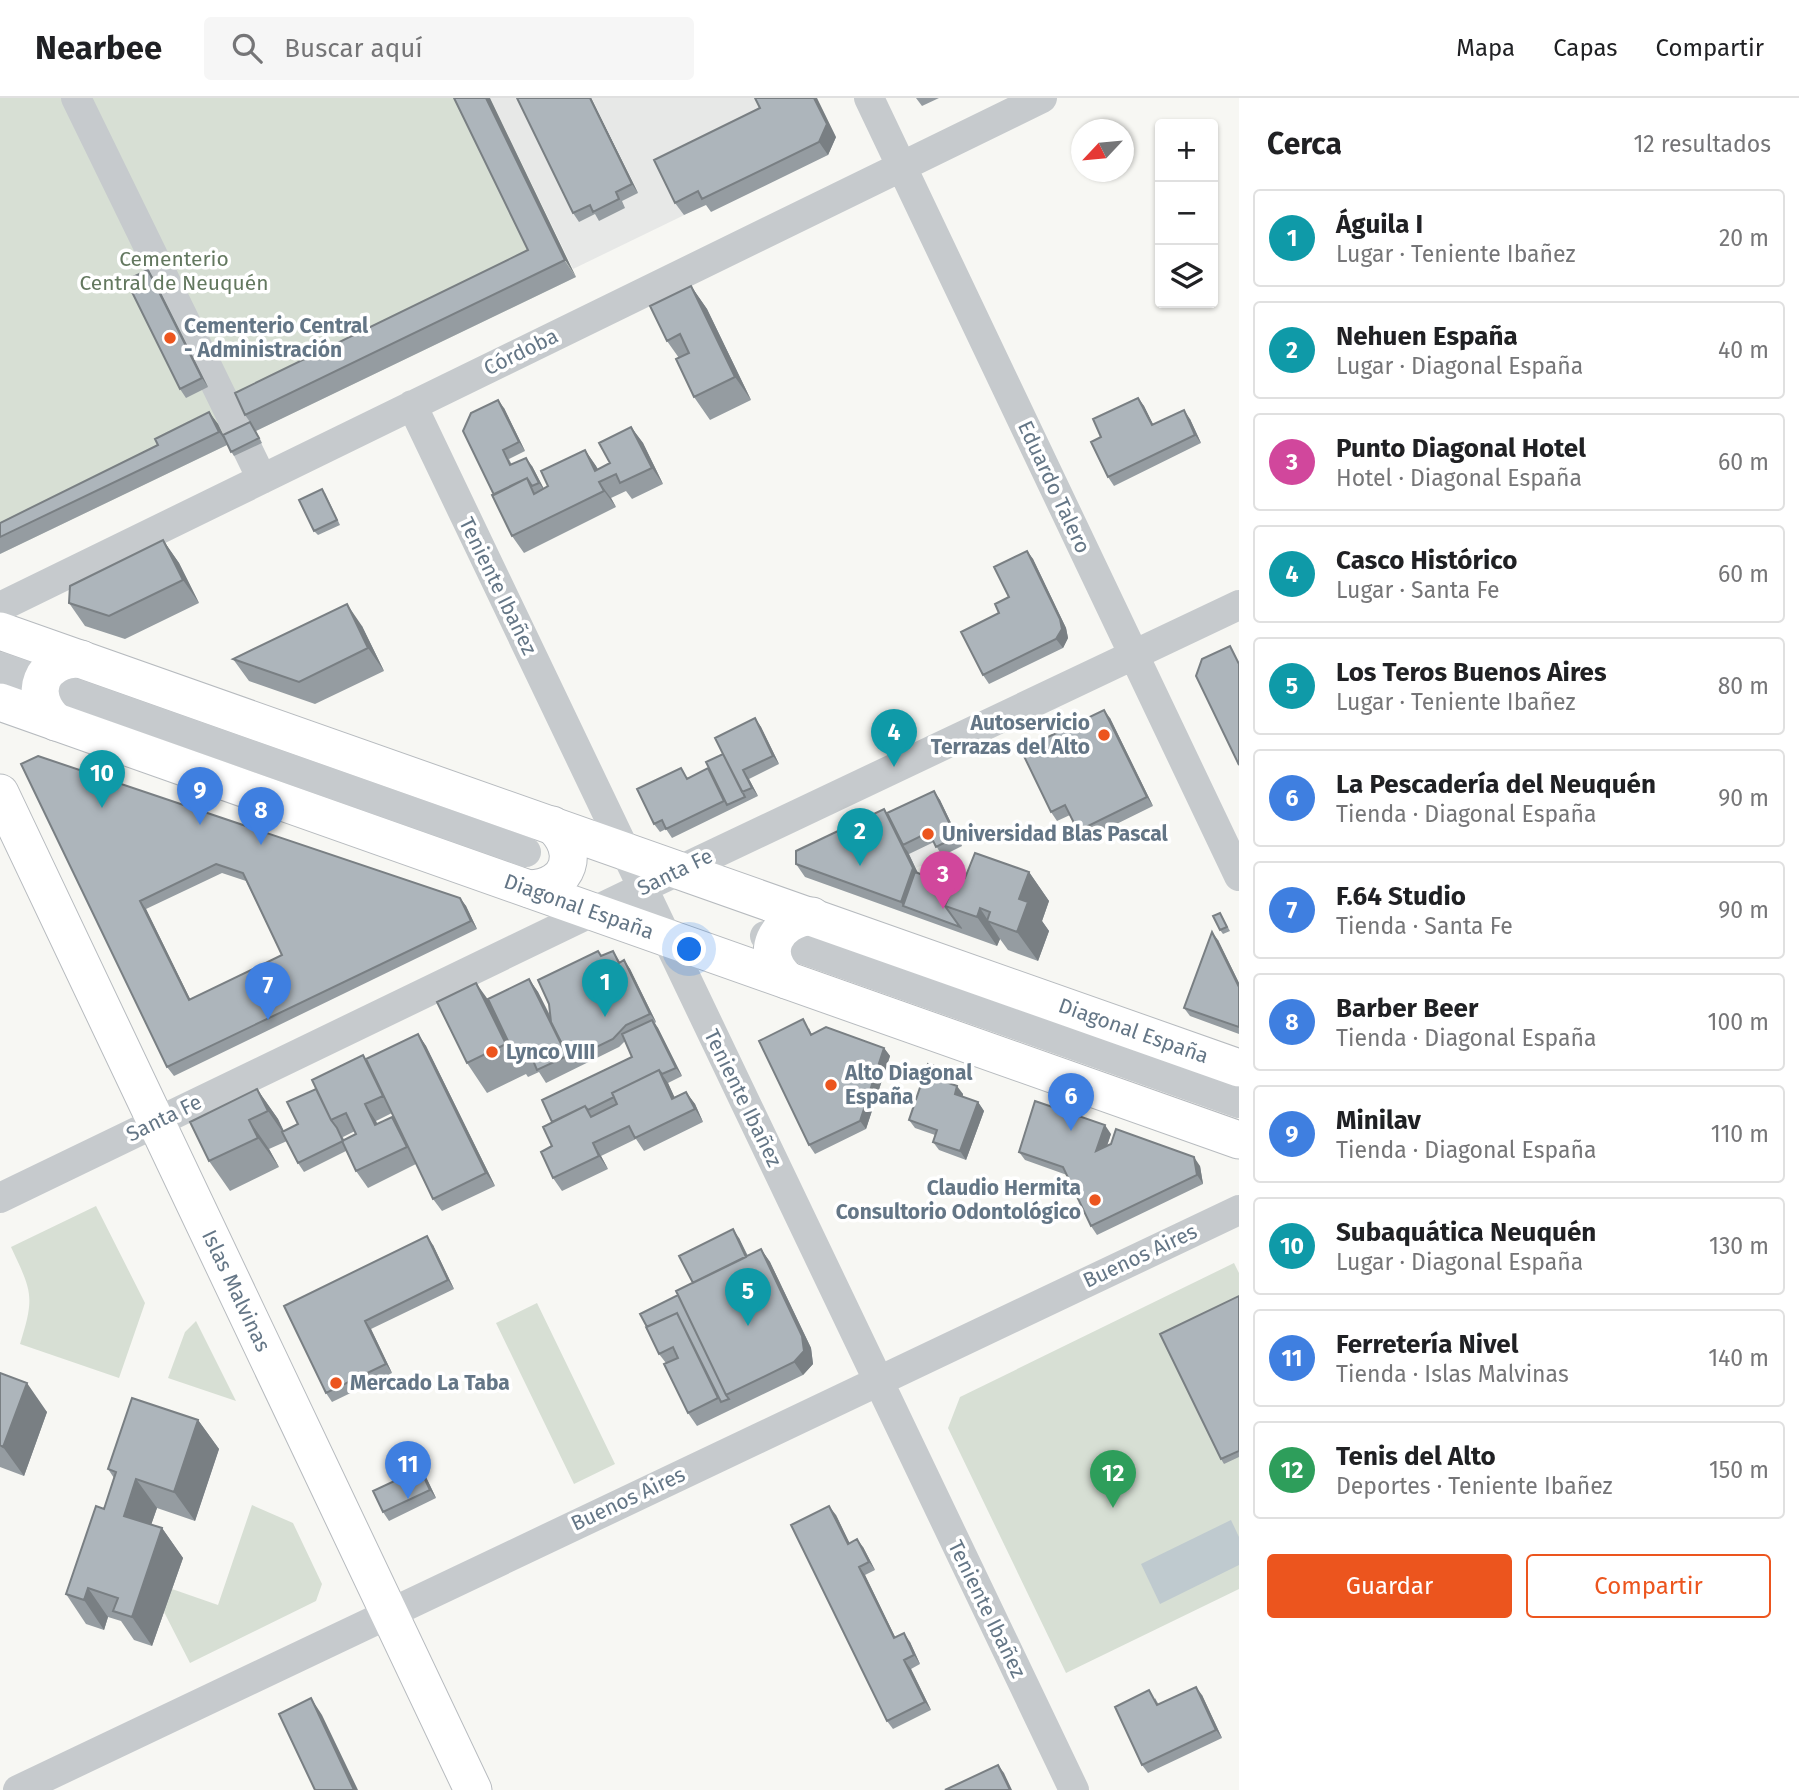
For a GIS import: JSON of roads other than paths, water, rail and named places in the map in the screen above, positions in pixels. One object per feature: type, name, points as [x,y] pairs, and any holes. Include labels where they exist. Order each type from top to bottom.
[{"type":"main road","name":"Diagonal España","points":[[0,631],[1239,1068]]},
{"type":"main road","points":[[56,722],[44,708],[41,699],[42,682],[52,666],[70,659],[81,659]]},
{"type":"main road","name":"Diagonal España","points":[[0,702],[1239,1140]]},
{"type":"main road","name":"Islas Malvinas","points":[[0,793],[473,1790]]},
{"type":"main road","points":[[530,889],[545,887],[559,879],[569,862],[566,842],[552,825]]},
{"type":"main road","points":[[787,980],[776,967],[770,938],[793,920],[812,916]]},
{"type":"street","points":[[76,98],[262,479]]},
{"type":"street","name":"Eduardo Talero","points":[[869,98],[1239,876]]},
{"type":"street","name":"Córdoba","points":[[0,607],[1042,98]]},
{"type":"street","name":"Teniente Ibañez","points":[[412,405],[1074,1790]]},
{"type":"street","name":"Santa Fe","points":[[0,1198],[642,888],[1239,605]]},
{"type":"street","points":[[0,667],[526,852]]},
{"type":"street","points":[[770,938],[1239,1103]]},
{"type":"street","name":"Buenos Aires","points":[[18,1790],[1239,1210]]},
{"type":"place","name":"Cementerio Central - Administración","points":[[170,338]]},
{"type":"place","name":"Autoservicio Terrazas del Alto","points":[[1104,735]]},
{"type":"place","name":"Casco Histórico","points":[[894,767]]},
{"type":"place","name":"Subaquática Neuquén","points":[[102,808]]},
{"type":"place","name":"Minilav","points":[[200,825]]},
{"type":"place","name":"Universidad Blas Pascal","points":[[928,834]]},
{"type":"place","name":"Barber Beer","points":[[261,845]]},
{"type":"place","name":"Nehuen España","points":[[860,866]]},
{"type":"place","name":"Punto Diagonal Hotel","points":[[943,909]]},
{"type":"place","name":"Águila I","points":[[605,1017]]},
{"type":"place","name":"F.64 Studio","points":[[268,1020]]},
{"type":"place","name":"Lynco VIII","points":[[492,1052]]},
{"type":"place","name":"Alto Diagonal España","points":[[831,1085]]},
{"type":"place","name":"La Pescadería del Neuquén","points":[[1071,1131]]},
{"type":"place","name":"Claudio Hermita Consultorio Odontológico","points":[[1095,1200]]},
{"type":"place","name":"Los Teros Buenos Aires","points":[[748,1326]]},
{"type":"place","name":"Mercado La Taba","points":[[336,1383]]},
{"type":"place","name":"Ferretería Nivel","points":[[408,1499]]},
{"type":"place","name":"Tenis del Alto","points":[[1113,1508]]},
{"type":"park label","name":"Cementerio Central de Neuquén","points":[[174,271]]}]
